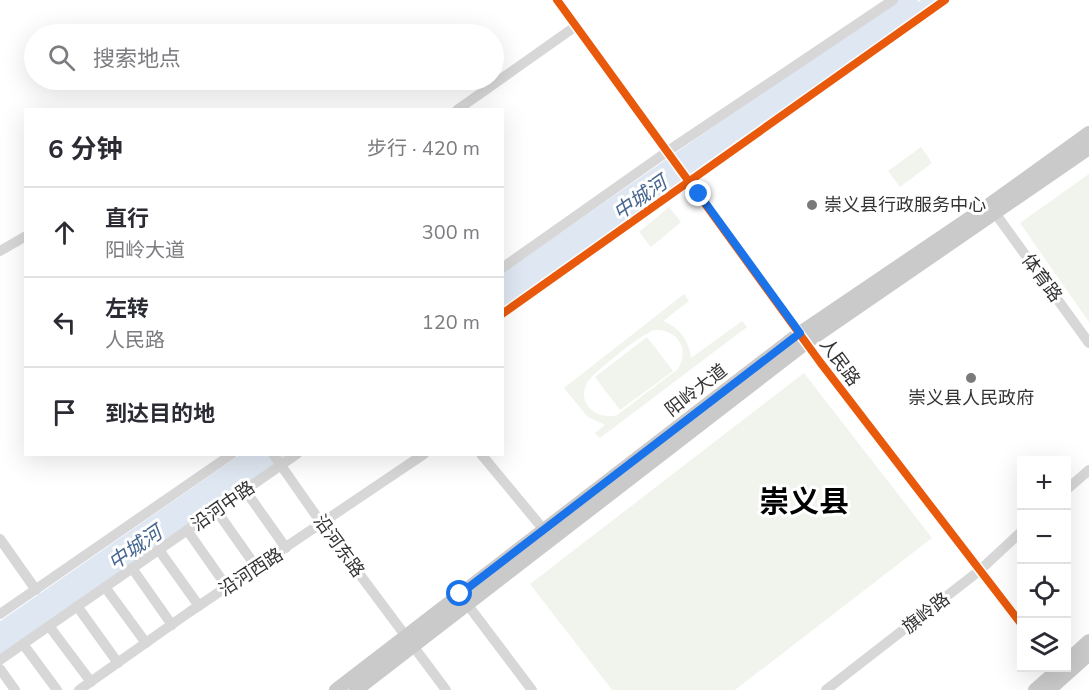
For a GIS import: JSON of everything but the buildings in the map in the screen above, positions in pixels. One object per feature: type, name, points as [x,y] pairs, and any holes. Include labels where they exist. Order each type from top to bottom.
[{"type":"main road","name":"阳岭大道","points":[[356,690],[544,530],[803,338],[1089,133]]},
{"type":"main road","name":"阳岭大道","points":[[336,690],[467,604],[803,338],[995,213],[1089,148]]},
{"type":"main road","points":[[1071,659],[1089,641]]},
{"type":"main road","points":[[1071,664],[1089,654]]},
{"type":"main road","points":[[1035,690],[1057,672]]},
{"type":"main road","points":[[1049,690],[1059,672]]},
{"type":"street","name":"人民路","points":[[557,0],[803,338],[1017,619]]},
{"type":"street","points":[[504,267],[671,155],[893,0]]},
{"type":"street","points":[[504,313],[689,179],[945,0]]},
{"type":"street","points":[[504,77],[576,26]]},
{"type":"street","points":[[460,108],[485,90]]},
{"type":"street","name":"体育路","points":[[995,213],[1089,343]]},
{"type":"street","points":[[0,251],[24,237]]},
{"type":"street","points":[[0,614],[229,456]]},
{"type":"street","name":"沿河西路","points":[[79,690],[421,456]]},
{"type":"street","points":[[483,456],[544,530]]},
{"type":"street","name":"沿河中路","points":[[0,660],[245,490],[277,460]]},
{"type":"street","name":"沿河东路","points":[[277,460],[446,690]]},
{"type":"street","points":[[1071,486],[1089,470]]},
{"type":"street","points":[[245,490],[286,549]]},
{"type":"street","points":[[216,510],[257,568]]},
{"type":"street","points":[[187,530],[227,588]]},
{"type":"street","name":"旗岭路","points":[[826,690],[979,571],[1017,536]]},
{"type":"street","points":[[0,539],[36,590]]},
{"type":"street","points":[[159,550],[199,606]]},
{"type":"street","points":[[132,568],[172,625]]},
{"type":"street","points":[[105,587],[146,643]]},
{"type":"street","points":[[467,604],[532,690]]},
{"type":"street","points":[[77,606],[118,663]]},
{"type":"street","points":[[49,626],[91,682]]},
{"type":"street","points":[[23,644],[57,690]]},
{"type":"street","points":[[0,669],[15,690]]},
{"type":"shaded area","points":[[921,147],[932,163],[900,187],[888,171]]},
{"type":"shaded area","points":[[1089,174],[1089,322],[1020,223]]},
{"type":"shaded area","points":[[669,207],[681,222],[651,247],[639,232]]},
{"type":"shaded area","points":[[684,294],[689,301],[663,321],[683,335],[691,358],[742,321],[747,327],[600,438],[595,433],[605,425],[588,417],[564,388]],"holes":[[[654,330],[666,332],[677,338],[682,349],[683,356],[678,369],[617,415],[602,415],[590,409],[584,397],[584,390],[590,378],[645,335]]]},
{"type":"shaded area","points":[[647,337],[673,371],[620,410],[595,377]]},
{"type":"shaded area","points":[[804,373],[932,538],[735,690],[612,690],[530,584]]},
{"type":"waterway","name":"中城河","points":[[504,282],[910,0]]},
{"type":"waterway","name":"中城河","points":[[504,299],[935,0]]},
{"type":"waterway","name":"中城河","points":[[0,631],[252,456]]},
{"type":"waterway","name":"中城河","points":[[0,648],[276,456]]},
{"type":"cycle path","points":[[557,0],[820,362],[1017,618]]},
{"type":"cycle path","points":[[504,313],[945,0]]},
{"type":"place","name":"崇义县行政服务中心","points":[[812,205]]},
{"type":"place","name":"崇义县人民政府","points":[[971,378]]},
{"type":"district","name":"崇义县","points":[[804,502]]},
{"type":"route","points":[[460,594],[800,333],[699,194]]}]
